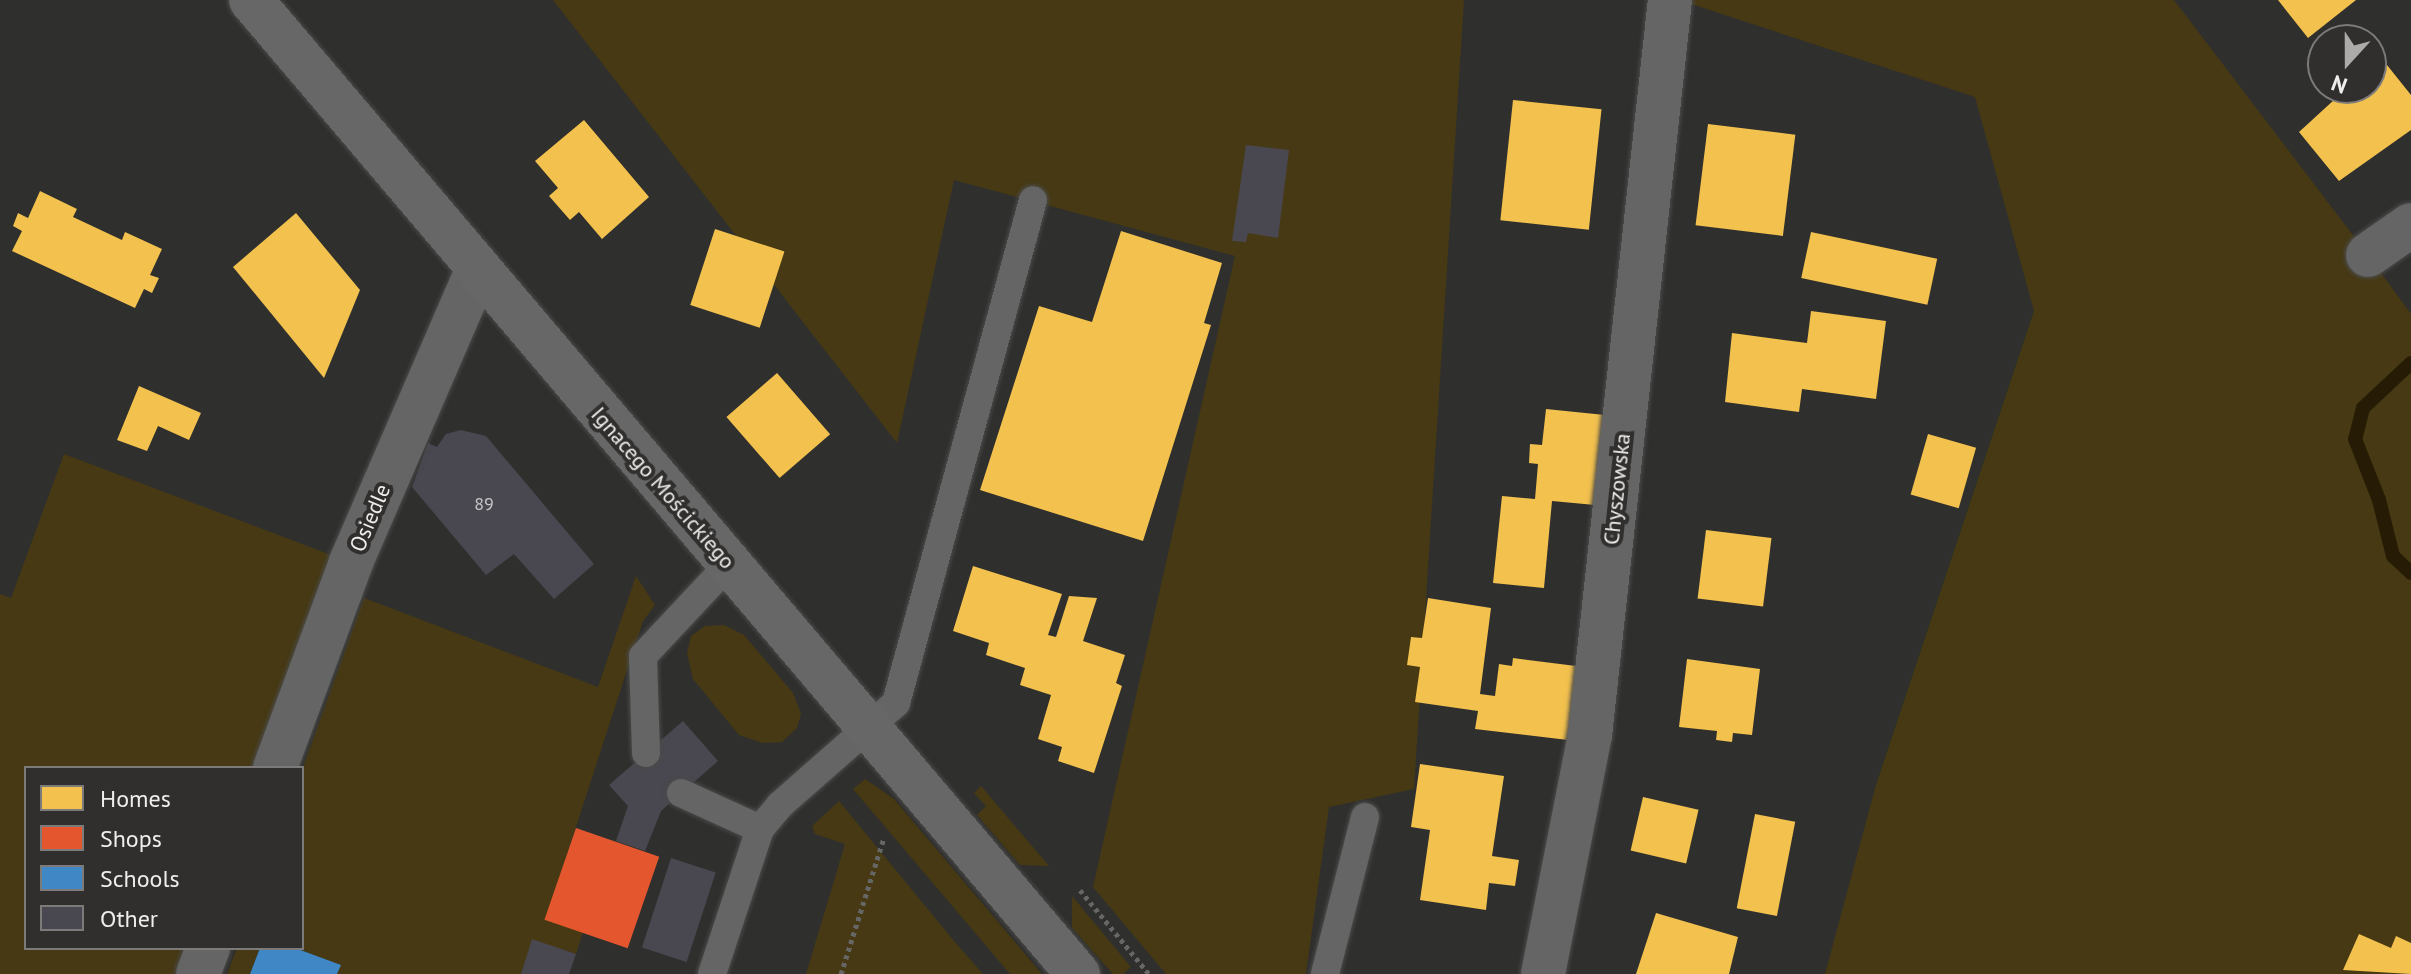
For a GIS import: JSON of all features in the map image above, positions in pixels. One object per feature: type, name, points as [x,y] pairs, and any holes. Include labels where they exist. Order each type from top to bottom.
[{"type":"street","name":"Ignacego Mościckiego","points":[[251,0],[477,271],[1078,974]]},
{"type":"street","name":"Chyszowska","points":[[1543,974],[1590,735],[1670,0]]},
{"type":"street","points":[[2368,255],[2411,225]]},
{"type":"street","name":"Osiedle","points":[[276,766],[351,562],[477,271]]},
{"type":"street","points":[[198,974],[207,950]]},
{"type":"lane","points":[[712,974],[760,829],[896,703],[1033,200]]},
{"type":"lane","points":[[646,753],[643,656],[729,564]]},
{"type":"lane","points":[[681,793],[760,829]]},
{"type":"lane","points":[[1325,974],[1365,817]]},
{"type":"path","points":[[841,974],[884,838]]},
{"type":"path","points":[[1080,890],[1149,974]]},
{"type":"shaded area","points":[[553,0],[1464,0],[1414,789],[1329,807],[1306,974],[1166,974],[1093,887],[1235,256],[954,180],[897,443]]},
{"type":"shaded area","points":[[1679,0],[2174,0],[2368,255],[2411,314],[2411,974],[1825,974],[1876,785],[2034,311],[1975,97]]},
{"type":"shaded area","points":[[64,454],[339,558],[258,766],[24,766],[24,950],[185,950],[176,974],[0,974],[0,594],[11,598]]},
{"type":"shaded area","points":[[636,576],[655,605],[643,621],[546,919],[583,932],[576,954],[533,940],[521,974],[337,974],[340,965],[300,950],[304,950],[303,766],[364,598],[598,687]]},
{"type":"shaded area","points":[[724,625],[744,635],[793,693],[801,714],[797,728],[782,742],[763,743],[739,735],[693,679],[687,653],[691,636],[705,626]]},
{"type":"shaded area","points":[[865,779],[894,799],[1042,974],[1010,974],[853,789]]},
{"type":"shaded area","points":[[981,786],[1049,866],[1020,865],[977,815],[986,806],[974,793]]},
{"type":"shaded area","points":[[839,801],[983,974],[806,974],[845,844],[815,834],[812,826]]},
{"type":"shaded area","points":[[1072,896],[1131,967],[1123,974],[1113,974],[1072,928]]},
{"type":"shaded area","points":[[236,950],[259,950],[250,974],[227,974]]},
{"type":"building: Homes","points":[[2278,0],[2356,0],[2326,24],[2307,24],[2307,37]]},
{"type":"building: Homes","points":[[2387,65],[2411,95],[2411,130],[2339,181],[2299,132],[2330,104],[2387,104]]},
{"type":"building: Homes","points":[[1513,100],[1602,109],[1589,230],[1500,220]]},
{"type":"building: Homes","points":[[584,120],[649,197],[602,239],[579,212],[570,220],[549,196],[558,188],[535,161]]},
{"type":"building: Homes","points":[[1708,124],[1795,135],[1783,236],[1696,225]]},
{"type":"building: Homes","points":[[40,191],[77,209],[73,217],[122,240],[125,232],[162,249],[150,275],[159,278],[152,293],[144,289],[135,308],[12,251],[22,231],[13,226],[18,213],[28,218]]},
{"type":"building: Homes","points":[[296,213],[360,290],[324,378],[233,267]]},
{"type":"building: Homes","points":[[715,229],[784,252],[760,328],[690,305]]},
{"type":"building: Homes","points":[[1121,231],[1222,263],[1204,323],[1211,325],[1143,541],[980,490],[1039,306],[1092,322]]},
{"type":"building: Homes","points":[[1811,232],[1937,259],[1927,305],[1801,278]]},
{"type":"building: Homes","points":[[1811,311],[1886,321],[1876,399],[1802,389],[1799,412],[1725,402],[1732,333],[1807,343]]},
{"type":"building: Homes","points":[[777,373],[830,434],[780,478],[726,417]]},
{"type":"building: Homes","points":[[139,386],[201,413],[189,440],[158,426],[147,451],[117,440]]},
{"type":"building: Homes","points":[[1546,409],[1605,415],[1595,505],[1552,501],[1544,588],[1493,583],[1502,496],[1535,499],[1538,464],[1529,463],[1530,444],[1542,445]]},
{"type":"building: Homes","points":[[1928,434],[1976,448],[1959,508],[1911,495]]},
{"type":"building: Homes","points":[[1706,530],[1772,538],[1763,607],[1698,598]]},
{"type":"building: Homes","points":[[973,566],[1062,594],[1048,635],[1056,637],[1069,596],[1097,598],[1083,641],[1125,655],[1116,683],[1122,686],[1094,773],[1058,761],[1062,747],[1038,739],[1051,695],[1020,685],[1025,668],[986,655],[989,643],[953,631]]},
{"type":"building: Homes","points":[[1428,598],[1491,608],[1480,694],[1495,696],[1499,664],[1512,666],[1513,658],[1576,666],[1568,740],[1475,729],[1478,711],[1415,702],[1420,667],[1407,665],[1411,637],[1422,638]]},
{"type":"building: Homes","points":[[1687,659],[1760,669],[1752,735],[1733,733],[1732,742],[1716,740],[1717,731],[1679,727]]},
{"type":"building: Homes","points":[[1420,764],[1504,776],[1492,856],[1519,860],[1515,886],[1489,883],[1486,910],[1420,900],[1430,830],[1411,827]]},
{"type":"building: Homes","points":[[1643,797],[1699,810],[1686,863],[1631,851]]},
{"type":"building: Homes","points":[[1755,814],[1795,822],[1777,916],[1737,908]]},
{"type":"building: Homes","points":[[1656,913],[1738,937],[1729,974],[1636,974]]},
{"type":"building: Homes","points":[[2359,934],[2391,948],[2396,936],[2411,943],[2411,974],[2343,970]]},
{"type":"building: Shops","points":[[576,828],[659,857],[628,948],[544,920]]},
{"type":"building: Schools","points":[[259,950],[300,950],[341,965],[337,974],[250,974]]},
{"type":"building: Other","points":[[1246,145],[1289,150],[1278,238],[1248,233],[1246,242],[1232,241]]},
{"type":"building: Other","points":[[461,430],[486,436],[594,564],[554,599],[514,554],[486,575],[412,487],[428,443],[437,447],[446,434]]},
{"type":"building: Other","points":[[683,721],[718,761],[661,811],[645,851],[616,841],[628,806],[609,785]]},
{"type":"building: Other","points":[[671,858],[716,873],[687,962],[642,947]]},
{"type":"building: Other","points":[[532,939],[576,954],[569,974],[521,974]]},
{"type":"waterway","points":[[2411,363],[2363,408],[2355,439],[2379,500],[2393,556],[2411,573]]}]
